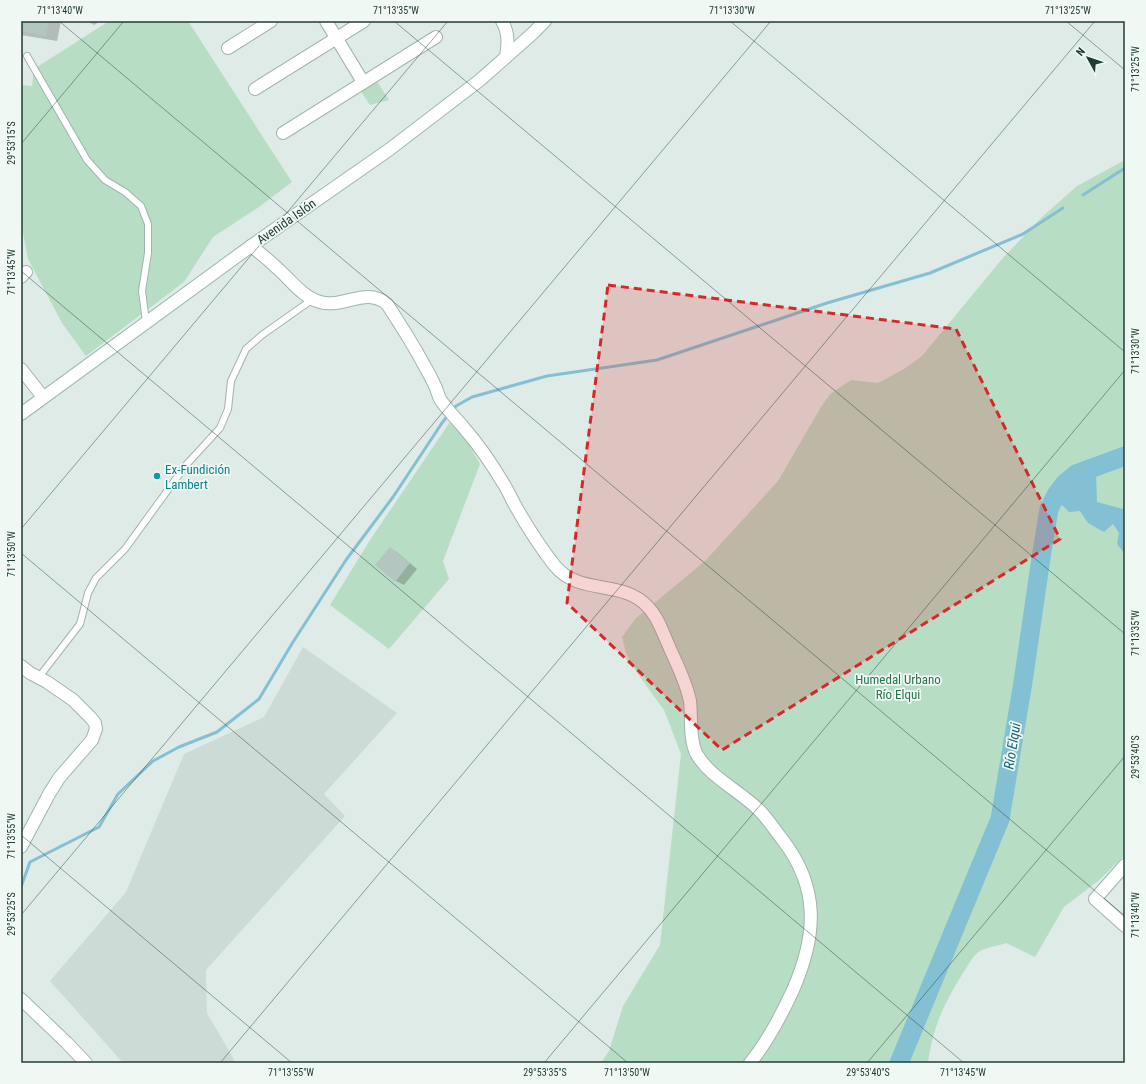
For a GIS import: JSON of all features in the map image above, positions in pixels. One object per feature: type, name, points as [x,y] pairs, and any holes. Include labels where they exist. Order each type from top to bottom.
[{"type":"street","points":[[228,48],[271,21]]},
{"type":"street","points":[[326,21],[364,82]]},
{"type":"street","points":[[255,89],[364,21]]},
{"type":"street","points":[[502,21],[506,28],[508,40],[506,57]]},
{"type":"street","points":[[538,21],[544,21]]},
{"type":"street","name":"Avenida Islón","points":[[21,414],[251,246],[390,149],[480,80],[544,21]]},
{"type":"street","points":[[283,133],[436,37]]},
{"type":"street","points":[[251,246],[278,268],[304,294],[313,300],[334,304],[370,296],[387,304],[407,335],[435,386],[439,397],[488,459],[506,487],[515,506],[538,544],[562,574],[580,583],[618,590],[632,595],[649,608],[657,620],[684,681],[691,708],[693,742],[697,755],[701,761],[718,777],[764,815],[788,846],[799,864],[807,884],[811,905],[811,929],[806,954],[798,978],[782,1013],[766,1041],[750,1063]]},
{"type":"street","points":[[21,369],[43,398]]},
{"type":"street","points":[[21,666],[73,700],[95,723],[96,729],[92,740],[59,778],[21,847]]},
{"type":"street","points":[[1125,865],[1095,899],[1125,926]]},
{"type":"street","points":[[21,999],[86,1063]]},
{"type":"lane","points":[[27,56],[87,160],[105,180],[125,192],[141,206],[148,224],[148,253],[142,291],[146,322]]},
{"type":"lane","points":[[39,677],[80,624],[88,593],[96,578],[125,549],[186,465],[220,428],[228,410],[231,381],[246,349],[262,335],[313,300]]},
{"type":"highlighted area","points":[[608,285],[956,329],[1060,539],[722,750],[567,603]]},
{"type":"shaded area","points":[[303,647],[397,713],[324,794],[345,816],[206,970],[207,1013],[236,1063],[123,1063],[50,981],[126,892],[184,754],[264,717]]},
{"type":"green space","points":[[109,21],[188,21],[292,182],[259,207],[213,237],[184,282],[86,356],[62,323],[28,259],[21,223],[21,85],[32,86],[34,69]]},
{"type":"green space","points":[[376,80],[389,100],[370,105],[360,90]]},
{"type":"green space","name":"Humedal Urbano Río Elqui","points":[[1125,160],[1125,855],[1098,881],[1064,907],[1035,957],[1006,943],[980,951],[970,961],[956,984],[940,1016],[936,1026],[928,1063],[601,1063],[609,1051],[623,1006],[660,945],[681,754],[664,710],[635,670],[626,653],[622,637],[635,619],[705,561],[778,481],[830,394],[851,380],[878,383],[904,369],[922,356],[1002,259],[1041,218],[1077,186]]},
{"type":"green space","points":[[450,422],[463,434],[480,464],[443,561],[449,579],[389,649],[330,605],[370,540]]},
{"type":"water","points":[[1096,473],[1097,502],[1123,509],[1125,506],[1125,554],[1117,544],[1119,533],[1113,524],[1104,532],[1088,523],[1080,511],[1069,512],[1056,499],[1079,483],[1084,476]]},
{"type":"building","points":[[21,21],[49,21],[46,36],[21,31]]},
{"type":"building","points":[[390,547],[410,563],[395,582],[375,565]]},
{"type":"waterway","points":[[1083,195],[1125,168]]},
{"type":"waterway","points":[[453,410],[456,406],[472,397],[547,376],[657,360],[827,303],[930,273],[1023,234],[1063,208]]},
{"type":"waterway","points":[[21,887],[30,862],[99,827],[118,794],[153,761],[179,747],[217,732],[259,699],[293,642],[346,560],[393,497],[449,414]]},
{"type":"waterway","name":"Río Elqui","points":[[899,1063],[1000,819],[1023,682],[1049,509],[1056,495],[1065,483],[1076,474],[1125,456]]},
{"type":"place","name":"Ex-Fundición Lambert","points":[[157,476]]}]
